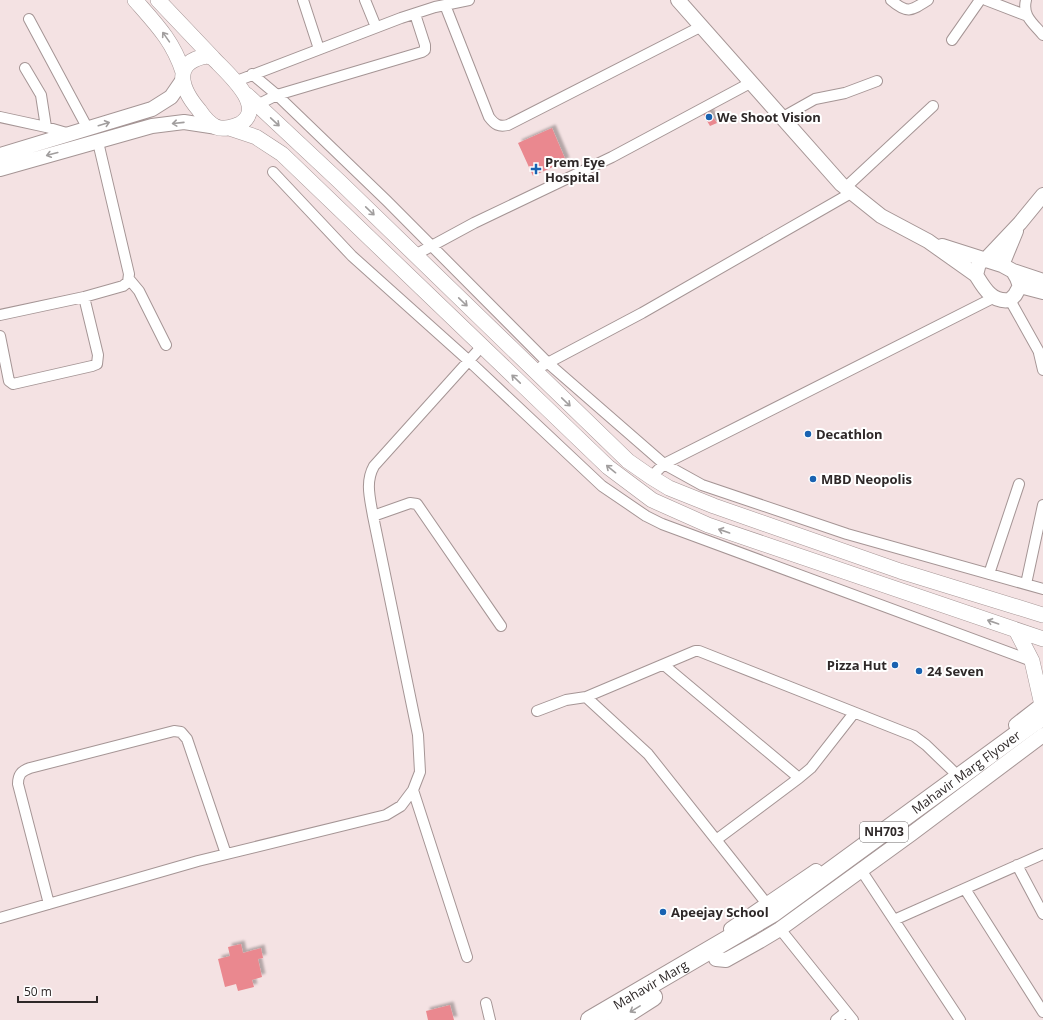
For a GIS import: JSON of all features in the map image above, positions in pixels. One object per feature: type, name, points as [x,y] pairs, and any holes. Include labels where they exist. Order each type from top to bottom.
[{"type":"highway","name":"Mahavir Marg Flyover","points":[[719,951],[1027,727],[1043,709]]},
{"type":"highway","name":"Mahavir Marg Flyover","points":[[719,951],[820,891],[1043,727]]},
{"type":"highway","name":"Mahavir Marg","points":[[590,1020],[719,951]]},
{"type":"highway","name":"Mahavir Marg","points":[[617,1020],[719,951]]},
{"type":"main road","points":[[135,0],[166,36],[178,56],[185,90],[193,104],[203,116],[223,127],[256,137],[282,154],[608,467],[652,500],[708,525],[1043,639]]},
{"type":"main road","points":[[158,0],[252,100],[340,182],[628,461],[651,477],[669,488],[714,506],[900,571],[1043,615]]},
{"type":"main road","points":[[183,76],[186,66],[194,59],[207,56],[213,58]]},
{"type":"main road","points":[[223,127],[238,125],[245,121],[249,114],[252,100]]},
{"type":"main road","points":[[669,488],[674,496],[741,526],[875,571],[1043,624]]},
{"type":"main road","points":[[1016,630],[1032,661],[1043,709]]},
{"type":"street","points":[[303,0],[319,49]]},
{"type":"street","points":[[365,0],[376,27]]},
{"type":"street","points":[[234,82],[376,27],[416,14],[437,4],[469,0]]},
{"type":"street","points":[[678,0],[848,190],[881,216],[928,241],[976,275],[993,298],[998,300],[1010,300],[1020,286]]},
{"type":"street","points":[[891,0],[900,8],[907,10],[912,9],[928,0]]},
{"type":"street","points":[[952,40],[980,0]]},
{"type":"street","points":[[986,0],[1026,15]]},
{"type":"street","points":[[1026,0],[1024,7],[1026,15],[1043,35]]},
{"type":"street","points":[[437,4],[489,117],[495,124],[501,127],[508,125],[702,26]]},
{"type":"street","points":[[252,100],[276,95],[422,52],[425,50],[425,45],[416,14]]},
{"type":"street","points":[[29,19],[88,129]]},
{"type":"street","points":[[26,68],[40,95],[46,127]]},
{"type":"street","points":[[252,74],[382,196],[548,363],[664,464],[702,484],[840,532],[1043,589]]},
{"type":"street","points":[[1,152],[71,134],[152,109],[171,97],[183,76]]},
{"type":"street","points":[[783,117],[815,99],[845,93],[877,81]]},
{"type":"street","points":[[415,255],[474,223],[612,157],[752,82]]},
{"type":"street","points":[[533,370],[642,313],[848,190],[934,106]]},
{"type":"street","points":[[0,117],[71,134]]},
{"type":"street","points":[[0,169],[152,126],[184,122],[223,127]]},
{"type":"street","points":[[98,142],[129,278],[139,291],[166,345]]},
{"type":"street","points":[[273,172],[352,256],[468,360],[602,486],[646,516],[662,524],[1032,661]]},
{"type":"street","points":[[976,275],[979,263],[985,260],[1020,223],[1043,195]]},
{"type":"street","points":[[1020,223],[1008,268],[1020,286],[1043,292]]},
{"type":"street","points":[[928,241],[1043,280]]},
{"type":"street","points":[[0,315],[123,286],[128,282],[129,278]]},
{"type":"street","points":[[0,336],[9,381],[14,384],[97,364],[98,356],[84,296]]},
{"type":"street","points":[[651,477],[664,464],[993,298]]},
{"type":"street","points":[[1010,300],[1043,359]]},
{"type":"street","points":[[0,918],[226,854],[386,815],[401,806],[413,790],[420,772],[418,735],[373,516],[368,488],[370,474],[374,466],[482,346]]},
{"type":"street","points":[[1038,350],[1043,370]]},
{"type":"street","points":[[989,574],[1019,484]]},
{"type":"street","points":[[373,516],[410,503],[417,504],[501,626]]},
{"type":"street","points":[[1026,584],[1043,505]]},
{"type":"street","points":[[537,711],[566,700],[586,697],[695,651],[702,651],[914,736],[926,745],[953,771]]},
{"type":"street","points":[[664,665],[800,778]]},
{"type":"street","points":[[586,697],[648,754],[767,904]]},
{"type":"street","points":[[1043,709],[1021,722],[818,870],[716,939],[719,951],[726,960],[780,929],[862,870],[1043,734]]},
{"type":"street","points":[[716,840],[800,778],[810,768],[854,713]]},
{"type":"street","points":[[49,904],[18,784],[20,774],[24,770],[30,768],[174,732],[181,732],[187,740],[226,854]]},
{"type":"street","points":[[413,790],[467,958]]},
{"type":"street","points":[[894,920],[1043,854]]},
{"type":"street","points":[[1017,865],[1043,914]]},
{"type":"street","points":[[862,870],[960,1020]]},
{"type":"street","points":[[965,889],[1043,1012]]},
{"type":"street","points":[[780,929],[853,1020]]},
{"type":"street","points":[[486,1003],[490,1020]]},
{"type":"street","points":[[836,1020],[846,1012]]},
{"type":"building","name":"We Shoot Vision","points":[[709,111],[717,123],[710,126],[703,114]]},
{"type":"building","points":[[552,128],[566,161],[533,176],[518,143]]},
{"type":"building","points":[[241,944],[243,953],[261,948],[263,958],[258,959],[262,977],[252,980],[254,987],[238,991],[236,984],[225,987],[218,959],[230,956],[228,947]]},
{"type":"building","points":[[450,1005],[454,1020],[428,1020],[426,1011]]},
{"type":"place","name":"We Shoot Vision","points":[[709,117]]},
{"type":"place","name":"Prem Eye Hospital","points":[[536,169]]},
{"type":"place","name":"Decathlon","points":[[808,434]]},
{"type":"place","name":"MBD Neopolis","points":[[813,479]]},
{"type":"place","name":"Pizza Hut","points":[[895,665]]},
{"type":"place","name":"24 Seven","points":[[919,671]]},
{"type":"place","name":"Apeejay School","points":[[663,912]]}]
